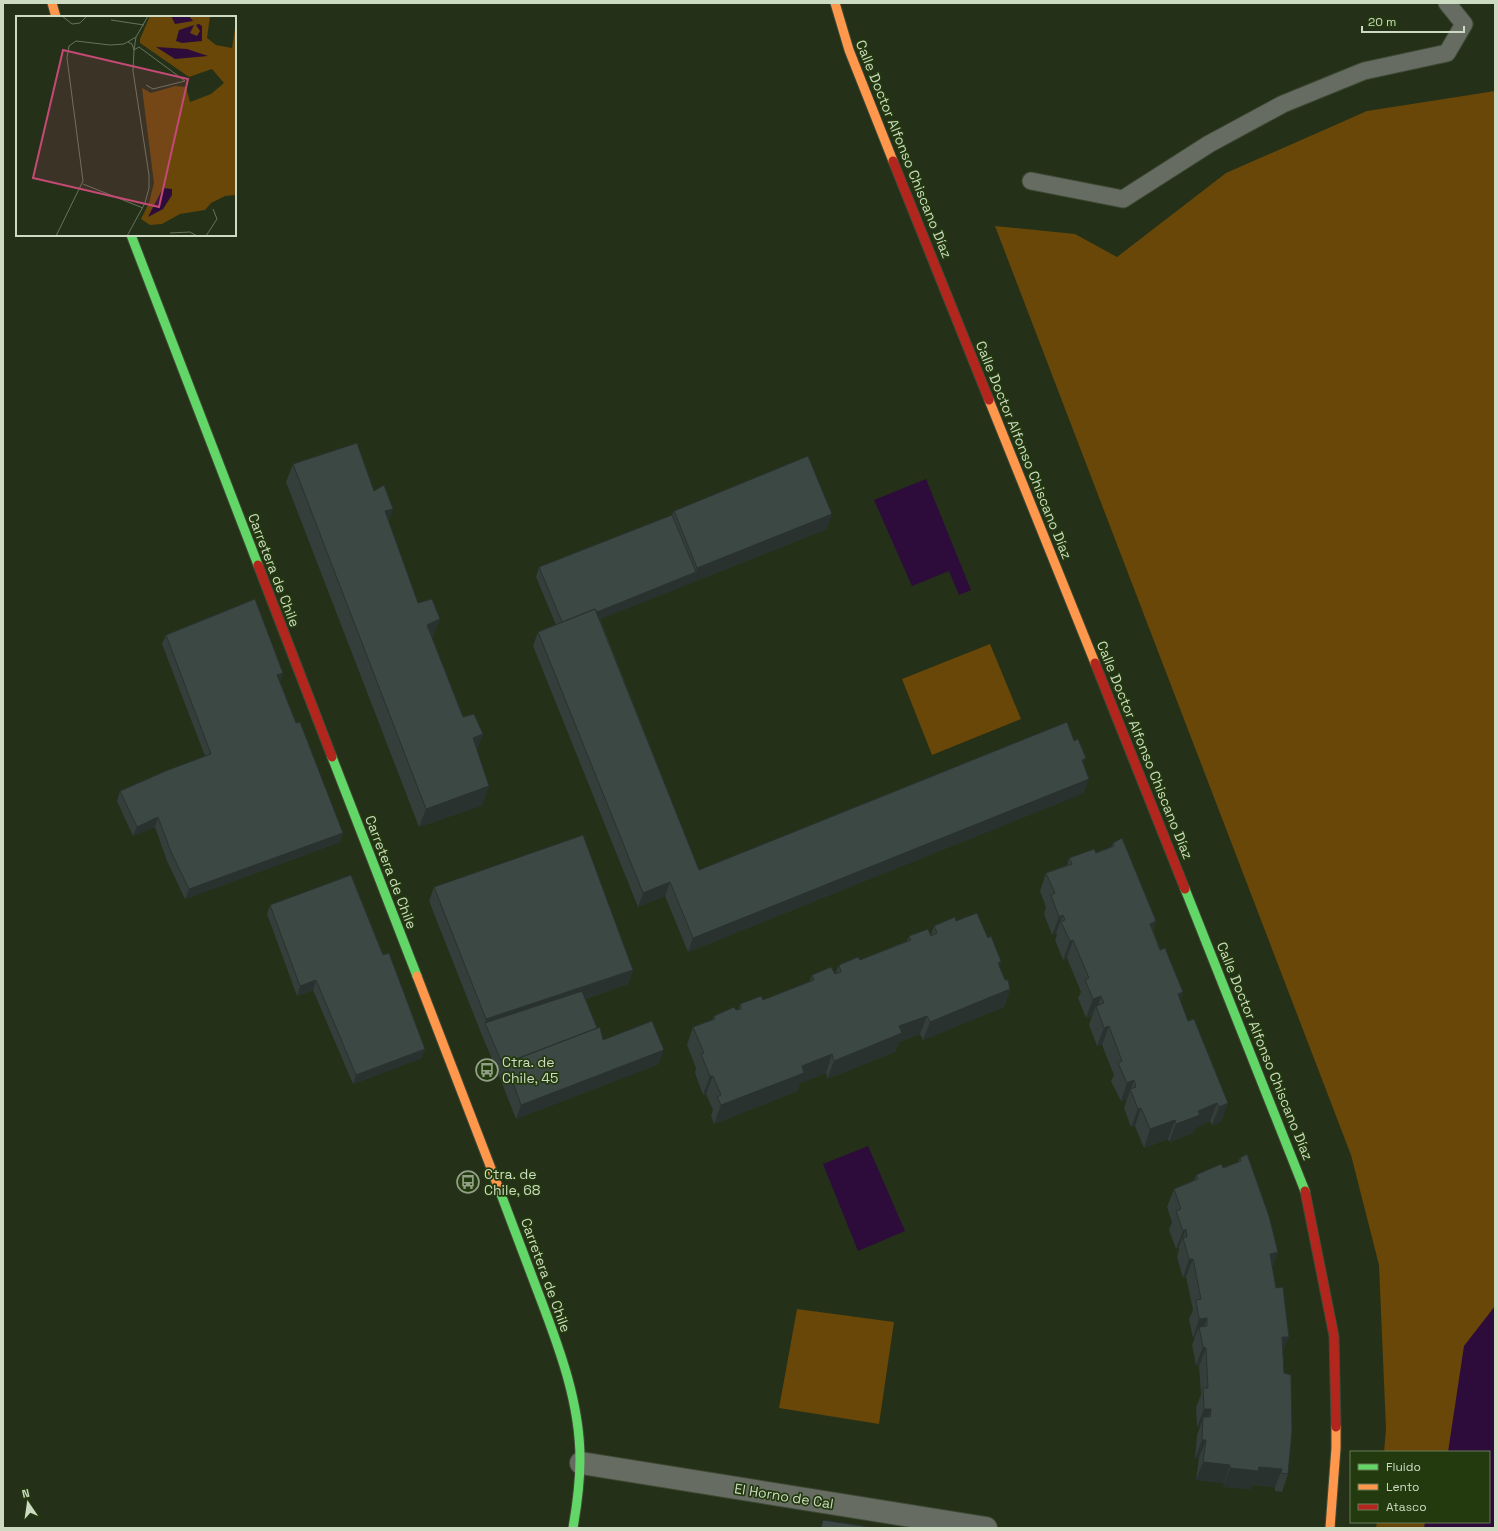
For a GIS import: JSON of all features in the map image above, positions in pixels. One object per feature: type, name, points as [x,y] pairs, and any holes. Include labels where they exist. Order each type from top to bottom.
[{"type":"street","points":[[52,3],[56,16]]},
{"type":"street","name":"Calle Doctor Alfonso Chiscano Díaz","points":[[836,3],[852,57],[1305,1189],[1334,1336],[1336,1448],[1330,1528]]},
{"type":"street","name":"Carretera de Chile","points":[[131,236],[555,1339],[569,1388],[577,1425],[581,1463],[577,1513],[573,1528]]},
{"type":"street","name":"El Horno de Cal","points":[[581,1463],[986,1528]]},
{"type":"lane","points":[[1031,181],[1123,199],[1209,144],[1283,104],[1364,70],[1448,52],[1464,24],[1447,3]]},
{"type":"shaded area","points":[[1495,91],[1495,1528],[1376,1528],[1377,1523],[1490,1523],[1490,1451],[1384,1451],[1386,1429],[1379,1265],[1351,1155],[995,226],[1075,234],[1117,257],[1226,173],[1367,111]]},
{"type":"shaded area","points":[[926,479],[971,590],[959,595],[949,571],[912,586],[874,500]]},
{"type":"shaded area","points":[[990,644],[1021,719],[932,755],[902,679]]},
{"type":"shaded area","points":[[868,1146],[905,1231],[858,1251],[823,1164]]},
{"type":"shaded area","points":[[1495,1306],[1495,1528],[1424,1528],[1425,1523],[1490,1523],[1490,1451],[1448,1451],[1464,1346]]},
{"type":"shaded area","points":[[797,1309],[894,1322],[879,1424],[779,1408]]},
{"type":"building","points":[[357,443],[374,491],[384,485],[393,509],[385,511],[418,603],[432,599],[440,619],[427,625],[463,717],[474,714],[483,734],[473,738],[489,786],[426,809],[293,464]]},
{"type":"building","points":[[808,456],[832,514],[697,568],[674,511]]},
{"type":"building","points":[[672,515],[696,572],[597,612],[595,609],[562,622],[539,567]]},
{"type":"building","points":[[255,599],[283,673],[277,675],[296,723],[300,722],[343,833],[189,889],[171,852],[158,817],[137,827],[120,791],[168,770],[211,754],[166,635]]},
{"type":"building","points":[[595,609],[699,870],[1067,722],[1074,741],[1078,739],[1086,758],[1082,760],[1089,779],[693,938],[670,882],[643,893],[538,632]]},
{"type":"building","points":[[583,835],[633,970],[486,1019],[434,887]]},
{"type":"building","points":[[1122,838],[1156,921],[1150,924],[1160,950],[1165,948],[1183,992],[1178,994],[1188,1021],[1194,1019],[1228,1103],[1219,1107],[1217,1103],[1198,1111],[1200,1115],[1176,1124],[1175,1120],[1150,1129],[1141,1108],[1138,1109],[1130,1089],[1136,1087],[1134,1080],[1127,1083],[1118,1063],[1122,1061],[1109,1026],[1104,1028],[1096,1006],[1104,1003],[1101,996],[1093,999],[1085,980],[1089,978],[1073,940],[1070,941],[1061,922],[1065,920],[1063,915],[1059,917],[1051,895],[1055,893],[1046,873],[1072,864],[1069,858],[1094,849],[1096,853],[1114,846],[1113,843]]},
{"type":"building","points":[[351,875],[383,955],[389,953],[425,1049],[356,1075],[316,980],[300,986],[270,905]]},
{"type":"building","points":[[977,913],[988,938],[991,936],[1001,961],[998,963],[1005,980],[1008,980],[1010,989],[930,1022],[927,1016],[899,1026],[902,1033],[834,1061],[832,1054],[802,1066],[804,1073],[721,1105],[717,1097],[721,1095],[713,1076],[710,1076],[701,1054],[704,1053],[693,1027],[715,1019],[714,1016],[734,1007],[736,1010],[741,1009],[740,1004],[761,996],[763,1000],[814,980],[812,975],[831,967],[835,974],[841,972],[839,965],[858,957],[860,960],[911,940],[909,936],[928,929],[931,936],[937,933],[934,926],[955,917],[956,921]]},
{"type":"building","points":[[582,991],[597,1028],[506,1063],[504,1068],[485,1023]]},
{"type":"building","points":[[652,1021],[664,1050],[521,1105],[506,1063],[600,1027],[603,1040]]},
{"type":"building","points":[[1247,1154],[1269,1216],[1278,1252],[1270,1254],[1276,1288],[1283,1287],[1289,1337],[1282,1337],[1284,1373],[1291,1375],[1292,1431],[1288,1474],[1281,1473],[1282,1469],[1259,1467],[1258,1471],[1230,1468],[1230,1465],[1203,1462],[1206,1440],[1202,1440],[1203,1417],[1210,1417],[1211,1409],[1204,1409],[1203,1388],[1208,1388],[1206,1348],[1203,1347],[1199,1327],[1207,1326],[1207,1318],[1199,1319],[1196,1300],[1201,1299],[1193,1259],[1189,1259],[1183,1238],[1187,1237],[1186,1229],[1183,1231],[1176,1211],[1181,1209],[1174,1189],[1198,1179],[1196,1175],[1221,1164],[1223,1168],[1241,1161],[1240,1158]]},
{"type":"building","points":[[823,1520],[876,1528],[821,1528]]},
{"type":"traffic: fast","points":[[131,236],[258,565]]},
{"type":"traffic: fast","points":[[332,757],[417,976]]},
{"type":"traffic: fast","points":[[1185,889],[1305,1191]]},
{"type":"traffic: fast","points":[[499,1189],[555,1338],[573,1398],[577,1418],[580,1459],[578,1494],[573,1528]]},
{"type":"traffic: slow","points":[[52,3],[56,16]]},
{"type":"traffic: slow","points":[[835,3],[849,50],[893,161]]},
{"type":"traffic: slow","points":[[989,400],[1095,663]]},
{"type":"traffic: slow","points":[[417,976],[499,1189]]},
{"type":"traffic: slow","points":[[1330,1528],[1336,1448],[1336,1427]]},
{"type":"traffic: jam","points":[[893,161],[989,400]]},
{"type":"traffic: jam","points":[[258,565],[332,757]]},
{"type":"traffic: jam","points":[[1095,663],[1185,889]]},
{"type":"traffic: jam","points":[[1305,1191],[1334,1336],[1336,1427]]},
{"type":"place","name":"Ctra. de Chile, 45","points":[[487,1070]]},
{"type":"place","name":"Ctra. de Chile, 68","points":[[468,1182]]}]
